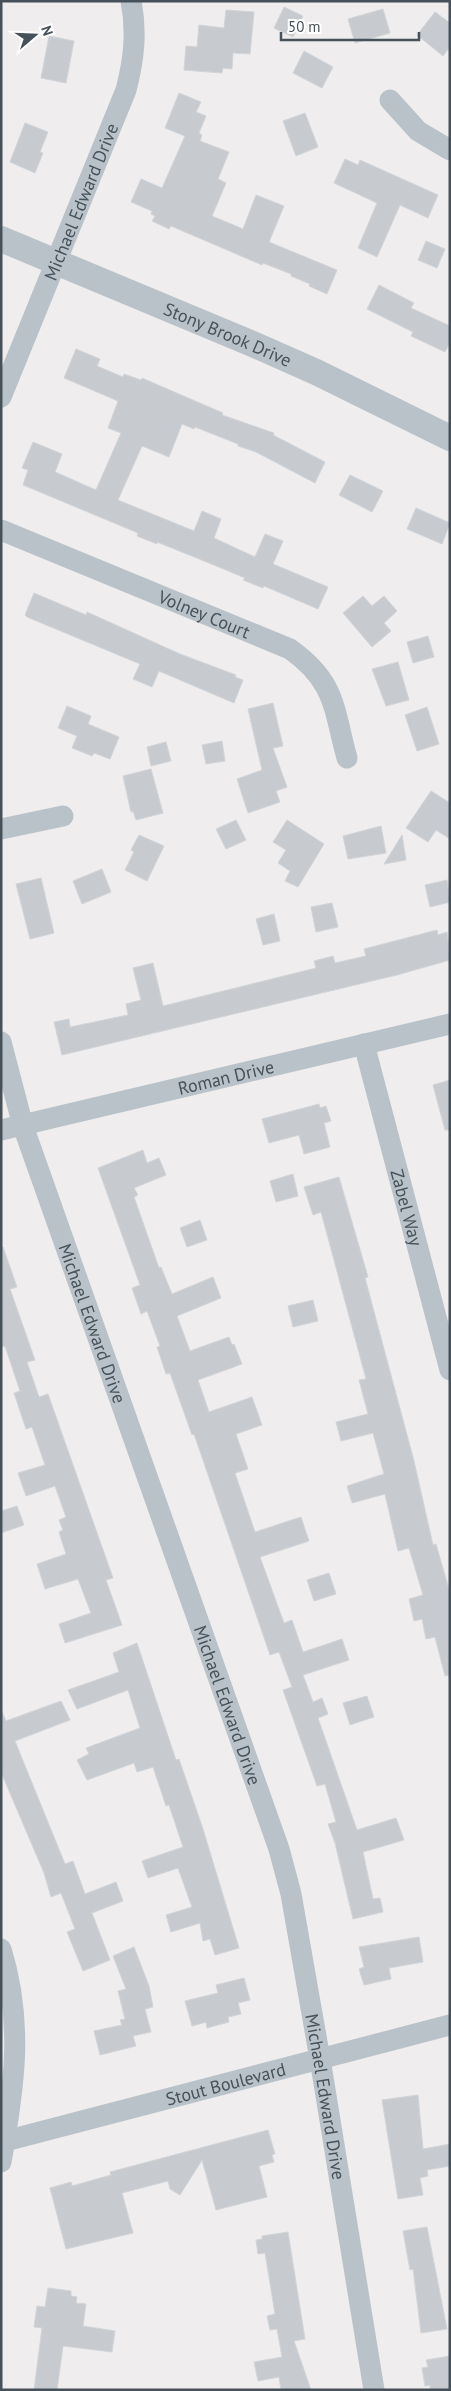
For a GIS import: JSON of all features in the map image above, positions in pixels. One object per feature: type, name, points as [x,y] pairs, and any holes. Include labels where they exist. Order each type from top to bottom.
[{"type":"street","name":"Michael Edward Drive","points":[[1,397],[126,90],[133,62],[135,40],[131,1]]},
{"type":"street","points":[[390,100],[418,131],[450,150]]},
{"type":"street","name":"Stony Brook Drive","points":[[1,239],[281,356],[450,438]]},
{"type":"street","name":"Volney Court","points":[[1,530],[290,649],[306,661],[324,680],[333,701],[347,758]]},
{"type":"street","points":[[1,828],[63,816]]},
{"type":"street","name":"Roman Drive","points":[[1,1130],[450,1024]]},
{"type":"street","name":"Michael Edward Drive","points":[[1,1042],[23,1126],[279,1849],[290,1894],[320,2059],[374,2390]]},
{"type":"street","name":"Zabel Way","points":[[364,1044],[450,1370]]},
{"type":"street","points":[[1,1949],[12,1987],[16,2018],[16,2041],[1,2162]]},
{"type":"street","name":"Stout Boulevard","points":[[3,2141],[450,2025]]},
{"type":"building","points":[[284,7],[303,16],[293,37],[274,28]]},
{"type":"building","points":[[383,9],[390,33],[355,43],[348,19]]},
{"type":"building","points":[[226,10],[254,12],[250,54],[233,53],[232,69],[223,68],[222,73],[184,70],[186,46],[197,47],[199,25],[224,28]]},
{"type":"building","points":[[435,12],[450,23],[450,47],[443,56],[417,35]]},
{"type":"building","points":[[49,36],[74,41],[66,83],[41,78]]},
{"type":"building","points":[[304,51],[333,67],[322,88],[293,73]]},
{"type":"building","points":[[179,93],[201,102],[196,112],[206,116],[199,133],[202,135],[200,141],[229,152],[218,179],[226,183],[212,216],[243,229],[256,195],[284,206],[269,242],[337,270],[327,294],[291,276],[291,274],[263,263],[262,265],[171,226],[169,229],[152,221],[155,216],[151,214],[152,211],[131,202],[141,179],[162,188],[185,136],[165,128]]},
{"type":"building","points":[[305,113],[318,147],[296,156],[283,121]]},
{"type":"building","points":[[25,123],[48,132],[40,152],[43,153],[35,173],[10,162]]},
{"type":"building","points":[[345,159],[358,165],[360,160],[438,195],[428,218],[400,205],[377,257],[358,248],[377,203],[334,183]]},
{"type":"building","points":[[426,241],[445,249],[437,268],[418,260]]},
{"type":"building","points":[[379,285],[414,303],[411,308],[450,326],[450,342],[445,352],[411,336],[413,332],[367,309]]},
{"type":"building","points":[[76,349],[100,359],[97,366],[123,377],[124,374],[141,380],[142,378],[223,413],[222,415],[274,433],[273,435],[325,462],[315,483],[256,452],[238,446],[238,444],[195,427],[194,429],[182,424],[169,457],[142,446],[118,500],[194,531],[202,511],[221,519],[214,538],[255,557],[265,534],[283,541],[273,564],[328,587],[318,609],[264,586],[263,588],[243,580],[245,578],[157,542],[157,544],[137,536],[138,533],[23,485],[28,470],[22,468],[33,442],[62,454],[55,472],[96,490],[121,433],[108,428],[118,401],[64,378]]},
{"type":"building","points":[[350,475],[383,491],[372,512],[339,495]]},
{"type":"building","points":[[416,508],[450,523],[442,544],[407,529]]},
{"type":"building","points":[[34,593],[86,615],[87,612],[180,654],[236,675],[235,677],[243,680],[234,703],[159,671],[152,687],[133,679],[140,664],[27,617],[25,615]]},
{"type":"building","points":[[363,596],[372,606],[384,596],[397,611],[384,623],[391,631],[372,647],[343,613]]},
{"type":"building","points":[[428,636],[434,657],[413,663],[407,642]]},
{"type":"building","points":[[398,662],[409,700],[386,706],[372,669]]},
{"type":"building","points":[[273,703],[283,746],[273,748],[287,787],[276,791],[280,802],[248,813],[237,779],[262,770],[248,709]]},
{"type":"building","points":[[67,706],[91,716],[88,724],[119,737],[110,759],[94,753],[92,756],[72,748],[77,736],[58,728]]},
{"type":"building","points":[[427,707],[439,744],[417,751],[405,715]]},
{"type":"building","points":[[222,741],[225,761],[206,764],[202,745]]},
{"type":"building","points":[[166,742],[171,761],[151,766],[147,747]]},
{"type":"building","points":[[151,769],[163,813],[136,820],[133,811],[131,812],[123,776]]},
{"type":"building","points":[[431,791],[450,803],[450,839],[436,830],[428,842],[406,828]]},
{"type":"building","points":[[236,820],[246,840],[226,849],[216,829]]},
{"type":"building","points":[[287,820],[324,844],[298,887],[285,881],[290,871],[278,863],[286,850],[273,842]]},
{"type":"building","points":[[381,826],[386,853],[348,859],[343,836]]},
{"type":"building","points":[[139,835],[164,846],[147,881],[125,870],[134,852],[131,850]]},
{"type":"building","points":[[402,835],[406,860],[384,864]]},
{"type":"building","points":[[102,869],[111,892],[82,904],[73,881]]},
{"type":"building","points":[[41,878],[54,933],[30,939],[16,884]]},
{"type":"building","points":[[447,880],[450,902],[430,907],[425,885]]},
{"type":"building","points":[[332,903],[338,927],[316,932],[311,907]]},
{"type":"building","points":[[274,914],[280,941],[263,945],[256,919]]},
{"type":"building","points":[[437,930],[438,935],[447,932],[450,960],[397,975],[62,1055],[54,1022],[69,1019],[70,1027],[128,1015],[126,1004],[141,1000],[133,968],[153,963],[163,1006],[316,968],[314,961],[333,956],[335,963],[366,956],[364,949]]},
{"type":"building","points":[[450,1080],[450,1130],[445,1130],[433,1085]]},
{"type":"building","points":[[319,1104],[320,1108],[326,1106],[331,1121],[324,1123],[330,1147],[304,1154],[299,1135],[269,1143],[262,1119]]},
{"type":"building","points":[[143,1150],[147,1163],[159,1158],[166,1175],[134,1188],[138,1195],[134,1197],[159,1268],[161,1267],[172,1294],[213,1277],[221,1298],[177,1316],[190,1351],[229,1337],[242,1364],[198,1380],[209,1412],[252,1397],[262,1425],[236,1434],[248,1469],[235,1473],[255,1532],[301,1517],[309,1541],[260,1557],[284,1623],[292,1620],[303,1652],[342,1639],[349,1660],[303,1675],[313,1702],[322,1698],[328,1714],[318,1718],[357,1830],[396,1818],[404,1840],[363,1852],[373,1899],[380,1898],[383,1912],[353,1919],[335,1843],[328,1824],[336,1822],[325,1784],[317,1786],[283,1690],[292,1687],[279,1652],[270,1655],[194,1434],[192,1435],[170,1373],[166,1374],[157,1347],[160,1346],[147,1311],[141,1314],[132,1288],[140,1285],[98,1168]]},
{"type":"building","points":[[293,1174],[298,1196],[276,1202],[270,1181]]},
{"type":"building","points":[[339,1177],[368,1277],[365,1278],[414,1461],[433,1545],[436,1544],[450,1593],[450,1675],[445,1676],[435,1637],[426,1639],[422,1619],[414,1621],[409,1599],[423,1595],[409,1548],[398,1551],[385,1494],[352,1503],[347,1486],[384,1474],[373,1433],[341,1441],[336,1422],[368,1414],[359,1380],[366,1379],[321,1212],[313,1215],[304,1187]]},
{"type":"building","points":[[200,1220],[207,1240],[187,1247],[180,1228]]},
{"type":"building","points":[[1,1247],[3,1247],[17,1287],[10,1289],[35,1360],[27,1362],[39,1397],[48,1394],[113,1578],[106,1580],[122,1625],[65,1643],[59,1624],[91,1613],[78,1579],[45,1589],[37,1564],[66,1554],[59,1532],[63,1530],[59,1520],[66,1517],[55,1486],[26,1496],[18,1473],[45,1465],[32,1427],[26,1429],[14,1393],[20,1391],[5,1346],[1,1347]]},
{"type":"building","points":[[313,1300],[318,1321],[293,1327],[288,1306]]},
{"type":"building","points":[[17,1506],[24,1525],[1,1533],[1,1511]]},
{"type":"building","points":[[329,1573],[336,1594],[314,1601],[307,1580]]},
{"type":"building","points":[[137,1643],[176,1760],[179,1759],[203,1829],[239,1948],[215,1955],[210,1939],[203,1941],[200,1923],[171,1932],[166,1915],[192,1907],[178,1868],[148,1878],[142,1861],[183,1847],[169,1805],[166,1806],[153,1767],[137,1772],[134,1763],[87,1780],[77,1760],[89,1754],[86,1748],[140,1728],[128,1690],[77,1709],[68,1690],[119,1672],[113,1653]]},
{"type":"building","points":[[367,1696],[374,1717],[350,1725],[343,1703]]},
{"type":"building","points":[[61,1701],[70,1720],[15,1741],[65,1864],[73,1861],[85,1894],[116,1882],[123,1901],[92,1913],[110,1960],[83,1971],[67,1932],[75,1929],[61,1893],[51,1897],[44,1873],[1,1772],[1,1710],[6,1721]]},
{"type":"building","points":[[419,1937],[423,1962],[389,1968],[391,1979],[364,1985],[359,1969],[364,1967],[359,1947]]},
{"type":"building","points":[[134,1947],[149,1986],[153,2007],[145,2009],[151,2032],[133,2036],[136,2046],[100,2055],[94,2031],[122,2025],[120,2020],[125,2019],[118,1991],[126,1989],[113,1956]]},
{"type":"building","points":[[244,1978],[250,2000],[238,2003],[241,2014],[228,2017],[229,2022],[207,2028],[206,2022],[192,2026],[185,2001],[218,1993],[216,1985]]},
{"type":"building","points":[[418,2095],[423,2149],[450,2144],[450,2166],[427,2170],[428,2176],[420,2178],[423,2195],[398,2199],[382,2100]]},
{"type":"building","points":[[268,2130],[275,2154],[272,2155],[274,2162],[259,2166],[267,2197],[216,2210],[202,2160],[180,2195],[170,2189],[168,2181],[122,2193],[133,2233],[66,2249],[50,2188],[71,2182],[72,2186],[111,2175],[110,2172]]},
{"type":"building","points":[[427,2227],[447,2329],[421,2333],[413,2269],[410,2270],[403,2231]]},
{"type":"building","points":[[288,2232],[305,2339],[294,2341],[311,2390],[281,2390],[279,2377],[258,2381],[254,2362],[282,2357],[277,2329],[270,2330],[267,2316],[275,2314],[265,2253],[258,2254],[256,2240],[262,2239],[262,2236]]},
{"type":"building","points":[[48,2288],[71,2291],[71,2296],[77,2297],[76,2303],[86,2304],[83,2326],[115,2331],[112,2352],[63,2346],[57,2390],[34,2390],[42,2328],[34,2327],[37,2306],[45,2307]]},
{"type":"building","points":[[450,2356],[450,2390],[430,2390],[430,2385],[425,2386],[422,2368],[428,2367],[426,2360]]}]
